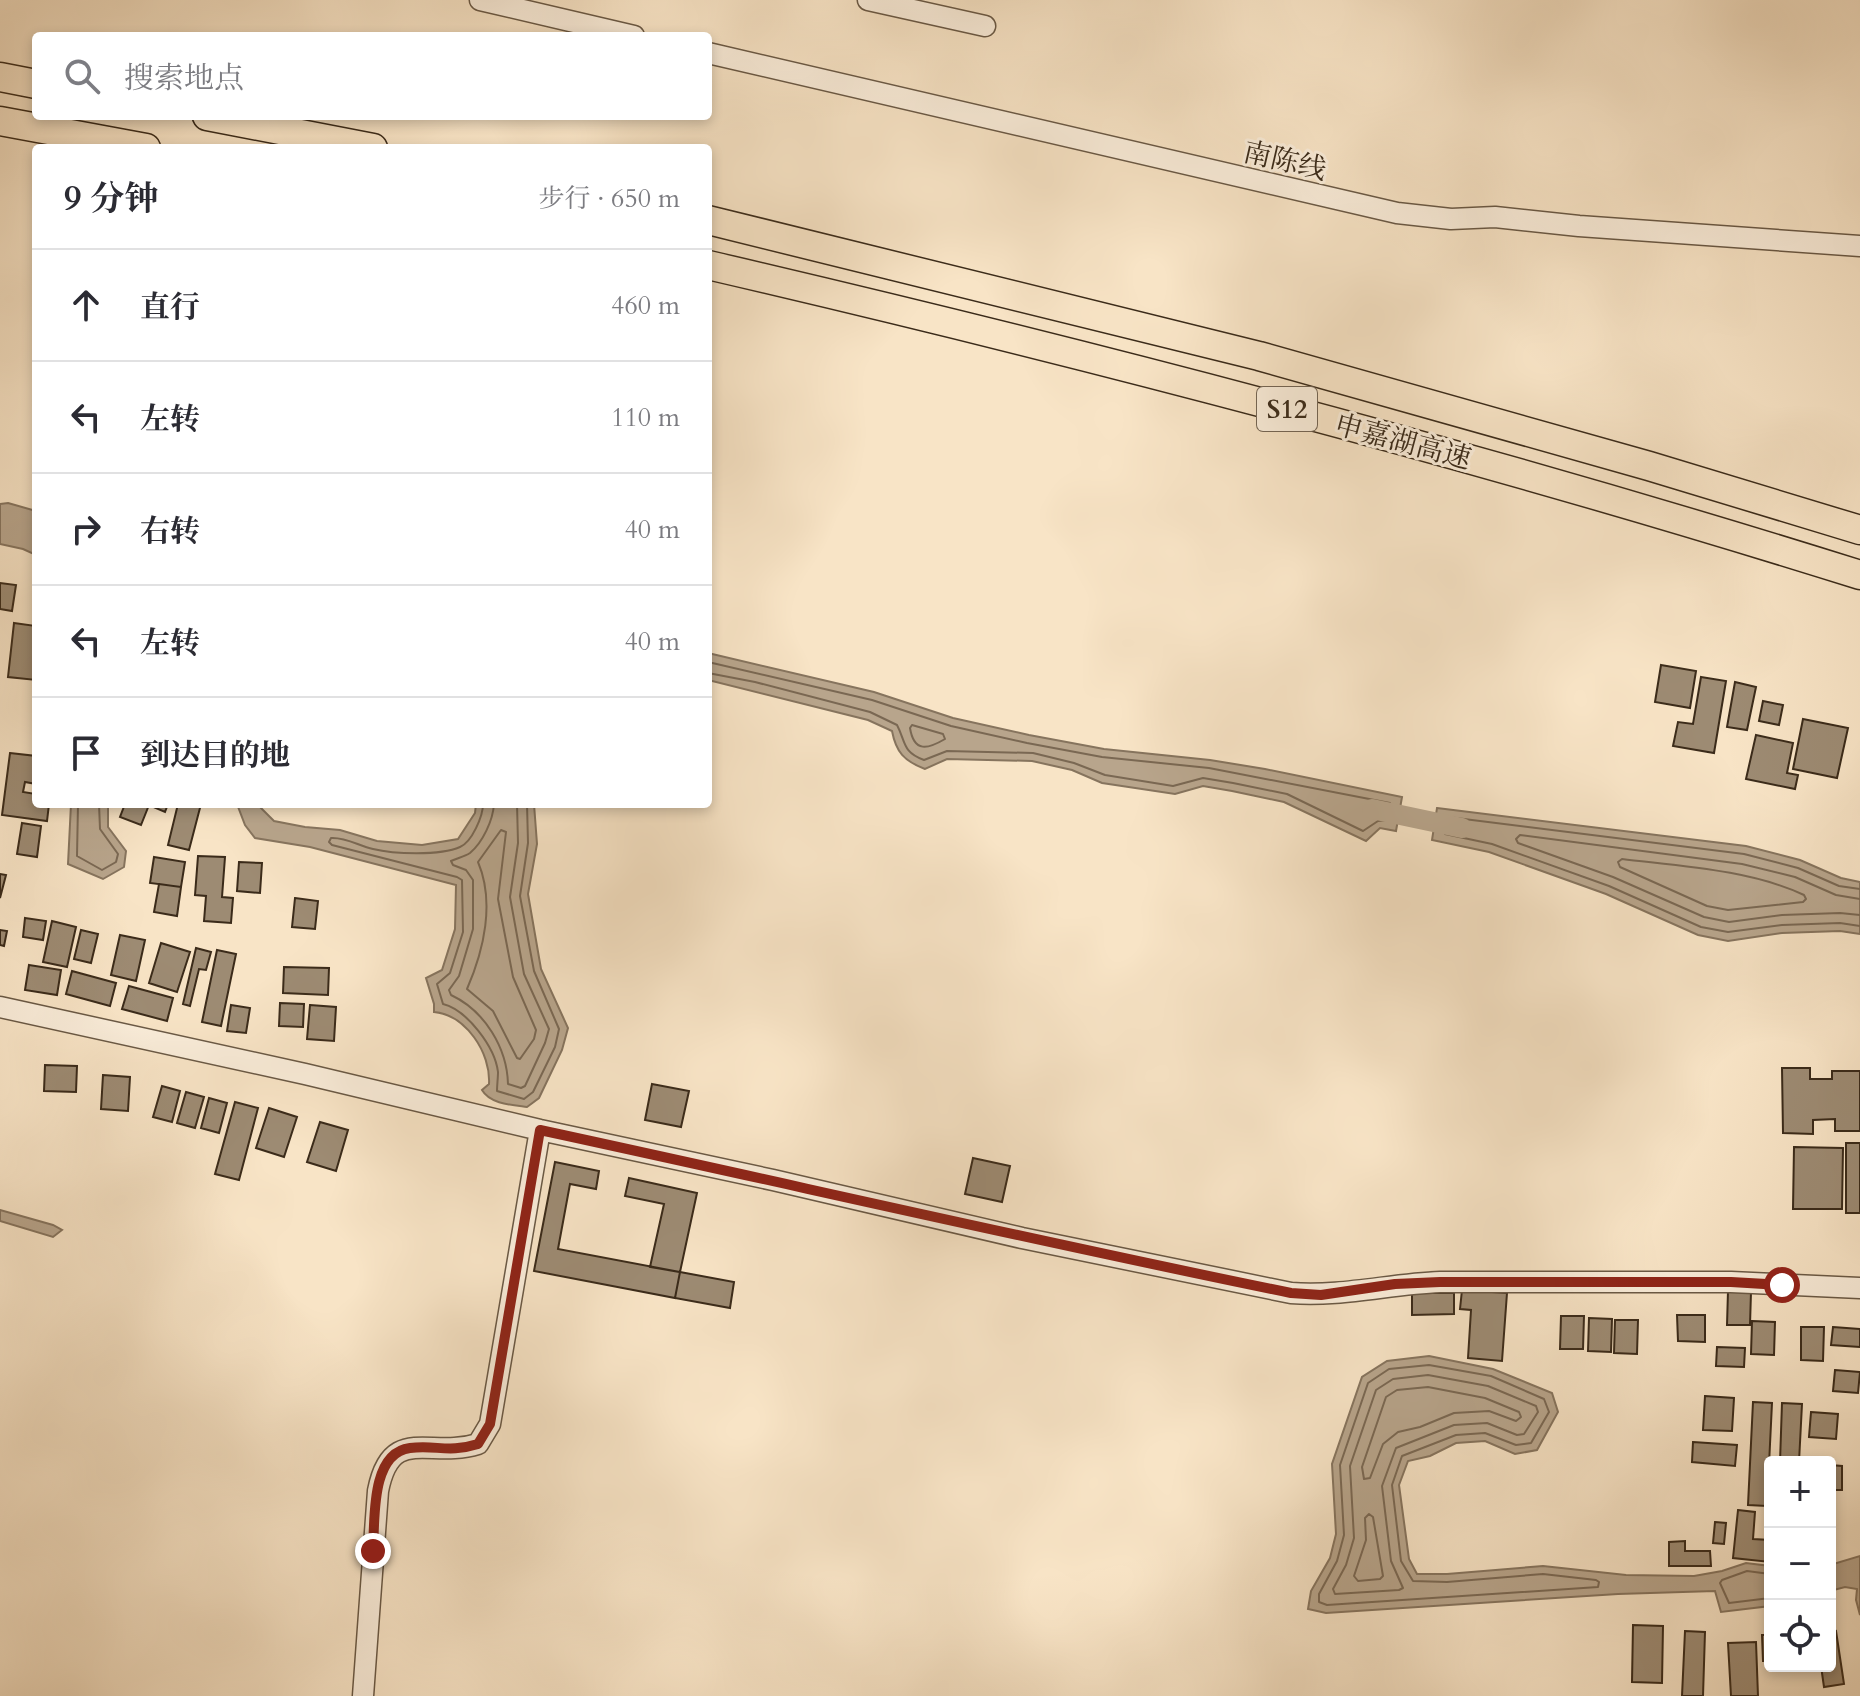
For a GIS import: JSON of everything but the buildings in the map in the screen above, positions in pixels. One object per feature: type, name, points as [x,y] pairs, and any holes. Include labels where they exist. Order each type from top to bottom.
[{"type":"highway","points":[[0,77],[32,83]]},
{"type":"highway","points":[[228,120],[352,144]]},
{"type":"highway","points":[[0,121],[124,144]]},
{"type":"highway","name":"申嘉湖高速","points":[[712,221],[1273,360],[1649,466],[1860,530]]},
{"type":"highway","name":"申嘉湖高速","points":[[712,266],[1250,399],[1536,478],[1860,575]]},
{"type":"street","points":[[480,0],[546,7],[622,32]]},
{"type":"street","points":[[868,0],[985,26]]},
{"type":"street","name":"南陈线","points":[[712,54],[1397,213],[1451,219],[1495,217],[1860,246]]},
{"type":"street","points":[[0,1007],[1022,1238],[1291,1293],[1321,1295],[1395,1284],[1440,1282],[1731,1282],[1860,1288]]},
{"type":"street","points":[[363,1696],[382,1469],[391,1455],[408,1448],[458,1450],[478,1444],[490,1424],[540,1130]]},
{"type":"water","points":[[8,503],[32,510],[32,553],[0,544],[0,504]]},
{"type":"water","points":[[712,654],[874,692],[953,718],[1029,735],[1104,749],[1265,769],[1402,797],[1396,831],[1380,828],[1366,841],[1284,802],[1203,786],[1175,794],[1102,783],[1072,770],[1032,761],[947,759],[925,769],[902,755],[892,731],[868,720],[712,681]]},
{"type":"water","points":[[71,808],[108,808],[108,827],[126,851],[124,867],[103,879],[68,864]]},
{"type":"water","points":[[239,808],[261,808],[274,821],[340,830],[377,841],[422,845],[458,839],[476,808],[534,808],[537,844],[528,894],[541,969],[568,1028],[562,1050],[539,1098],[527,1107],[502,1103],[486,1095],[482,1090],[489,1084],[489,1072],[481,1048],[456,1020],[434,1012],[426,978],[442,970],[455,929],[456,885],[310,847],[255,838],[245,825]]},
{"type":"water","points":[[1437,808],[1746,846],[1800,860],[1841,878],[1860,882],[1860,934],[1840,931],[1782,933],[1728,941],[1698,935],[1606,894],[1489,852],[1432,840]]},
{"type":"water","points":[[0,1210],[62,1230],[53,1237],[0,1221]]},
{"type":"water","points":[[1429,1356],[1493,1369],[1552,1393],[1558,1412],[1537,1450],[1515,1454],[1485,1441],[1456,1443],[1430,1456],[1408,1461],[1399,1485],[1409,1559],[1417,1574],[1543,1566],[1626,1575],[1694,1576],[1746,1563],[1764,1565],[1764,1607],[1721,1612],[1715,1591],[1618,1594],[1326,1613],[1308,1609],[1311,1591],[1330,1558],[1336,1534],[1332,1464],[1362,1377],[1387,1361]]},
{"type":"water","points":[[1860,1556],[1860,1615],[1857,1589],[1836,1589],[1836,1563]]},
{"type":"waterway","points":[[1372,809],[1462,828]]},
{"type":"route","points":[[373,1551],[382,1469],[391,1455],[408,1448],[458,1450],[478,1444],[490,1424],[540,1130],[1022,1238],[1291,1293],[1321,1295],[1395,1284],[1440,1282],[1731,1282],[1782,1285]]}]
